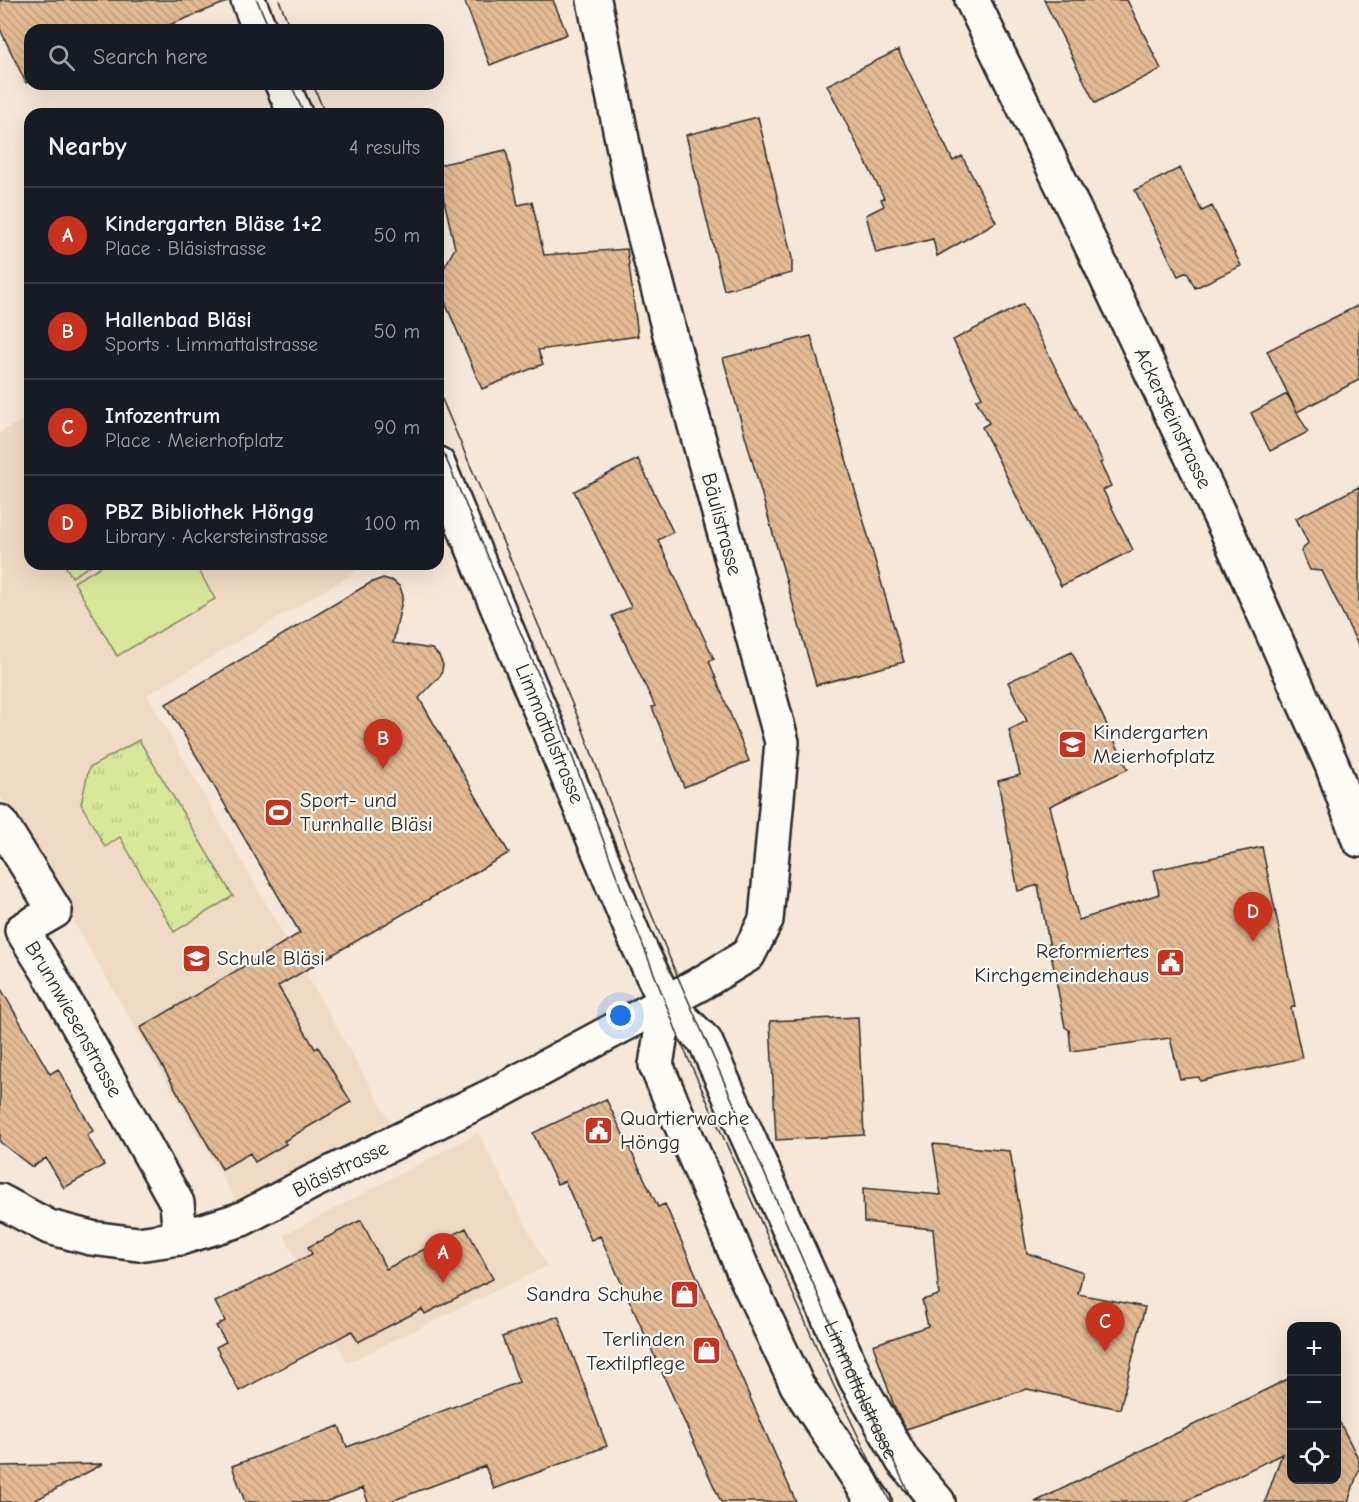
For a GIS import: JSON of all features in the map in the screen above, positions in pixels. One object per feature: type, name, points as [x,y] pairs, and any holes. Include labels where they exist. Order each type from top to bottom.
[{"type":"street","points":[[248,0],[258,24]]},
{"type":"street","name":"Bäulistrasse","points":[[594,0],[631,184],[782,742],[766,920],[748,955],[666,1003]]},
{"type":"street","name":"Ackersteinstrasse","points":[[972,0],[1227,531],[1332,765],[1359,840]]},
{"type":"street","points":[[285,90],[292,108]]},
{"type":"street","name":"Limmattalstrasse","points":[[444,479],[607,874],[666,1003],[705,1041],[848,1363],[903,1461],[865,1489],[798,1384],[746,1276],[656,1065],[666,1003]]},
{"type":"street","name":"Brunnwiesenstrasse","points":[[0,822],[56,911],[22,930],[55,984],[177,1203],[180,1238]]},
{"type":"street","name":"Bläsistrasse","points":[[0,1201],[49,1227],[92,1238],[138,1244],[180,1238],[242,1219],[312,1182],[505,1089],[666,1003]]},
{"type":"street","points":[[903,1461],[938,1502]]},
{"type":"shaded area","name":"Schule Bläsi","points":[[24,419],[24,570],[355,570],[356,572],[147,695],[390,1121],[238,1204],[0,795],[0,432]]},
{"type":"shaded area","points":[[478,1133],[547,1266],[347,1363],[284,1235]]},
{"type":"green space","points":[[68,570],[83,570],[72,577]]},
{"type":"green space","points":[[95,570],[198,570],[215,599],[117,656],[74,582]]},
{"type":"green space","points":[[139,740],[233,896],[174,932],[120,837],[105,847],[81,804],[89,768]]},
{"type":"building","points":[[0,0],[227,0],[227,2],[172,24],[24,24],[24,79],[0,29]]},
{"type":"building","points":[[464,0],[553,0],[567,34],[490,65]]},
{"type":"building","points":[[1044,0],[1127,0],[1161,69],[1095,103]]},
{"type":"building","points":[[898,50],[953,161],[962,156],[996,222],[937,256],[933,239],[876,253],[866,215],[884,206],[881,199],[884,198],[827,85]]},
{"type":"building","points":[[758,117],[792,258],[792,273],[724,290],[686,135]]},
{"type":"building","points":[[506,150],[518,205],[532,202],[544,255],[627,249],[638,336],[538,350],[543,364],[482,389],[444,300],[444,268],[455,248],[444,200],[444,164]]},
{"type":"building","points":[[1180,168],[1202,211],[1212,206],[1241,266],[1195,288],[1187,272],[1178,276],[1135,190]]},
{"type":"building","points":[[1023,304],[1103,462],[1100,463],[1111,486],[1103,490],[1133,550],[1061,586],[982,427],[989,423],[976,400],[982,397],[953,340]]},
{"type":"building","points":[[1359,305],[1359,380],[1297,412],[1267,351]]},
{"type":"building","points":[[811,336],[904,662],[816,685],[723,358]]},
{"type":"building","points":[[1287,394],[1308,432],[1270,451],[1251,413]]},
{"type":"building","points":[[638,459],[673,532],[658,540],[714,659],[709,661],[749,761],[684,787],[652,707],[655,706],[612,616],[631,607],[574,491]]},
{"type":"building","points":[[1359,487],[1359,647],[1322,571],[1310,570],[1301,551],[1308,543],[1296,518]]},
{"type":"building","points":[[383,578],[393,581],[400,587],[403,596],[393,643],[432,649],[439,656],[443,665],[441,675],[419,698],[509,853],[278,986],[315,1049],[318,1047],[351,1102],[284,1141],[286,1144],[255,1162],[250,1153],[222,1169],[140,1028],[300,933],[166,704],[370,583]]},
{"type":"building","name":"Reformiertes Kirchgemeindehaus","points":[[1072,652],[1128,769],[1050,806],[1079,920],[1159,894],[1154,870],[1262,847],[1295,1006],[1291,1008],[1302,1058],[1200,1081],[1199,1077],[1180,1079],[1170,1038],[1071,1051],[1069,1030],[1065,1027],[1038,885],[1018,891],[998,781],[1020,775],[1009,730],[1027,721],[1008,682]]},
{"type":"building","points":[[0,987],[50,1074],[58,1069],[93,1131],[87,1135],[104,1165],[64,1188],[46,1158],[32,1167],[0,1142]]},
{"type":"building","points":[[858,1017],[864,1135],[776,1140],[770,1021]]},
{"type":"building","points":[[606,1099],[658,1207],[665,1204],[796,1502],[721,1502],[600,1236],[591,1240],[565,1181],[557,1184],[533,1133]]},
{"type":"building","points":[[933,1144],[1010,1151],[1027,1253],[1083,1272],[1078,1294],[1145,1307],[1120,1409],[1027,1389],[906,1429],[895,1409],[873,1345],[928,1326],[922,1300],[939,1295],[933,1229],[864,1222],[863,1188],[941,1195]]},
{"type":"building","points":[[361,1220],[386,1269],[466,1228],[493,1279],[425,1314],[422,1309],[358,1342],[352,1331],[239,1391],[216,1347],[226,1342],[216,1326],[225,1321],[215,1302],[312,1254],[308,1247]]},
{"type":"building","points":[[558,1316],[607,1446],[494,1489],[485,1466],[389,1502],[368,1502],[363,1488],[325,1502],[245,1502],[232,1466],[339,1426],[347,1447],[519,1382],[502,1337]]},
{"type":"building","points":[[1287,1379],[1287,1484],[1341,1484],[1341,1425],[1359,1460],[1359,1469],[1348,1502],[1265,1502],[1282,1454],[1184,1502],[1035,1502]]},
{"type":"building","points":[[103,1464],[32,1502],[0,1502],[0,1466]]},
{"type":"tram line","points":[[257,0],[267,24]]},
{"type":"tram line","points":[[279,0],[289,24]]},
{"type":"tram line","points":[[294,90],[301,108]]},
{"type":"tram line","points":[[315,90],[323,108]]},
{"type":"tram line","points":[[444,404],[582,727],[646,901],[673,966],[861,1392],[913,1502]]},
{"type":"tram line","points":[[444,454],[564,734],[680,1040],[833,1384],[890,1502]]},
{"type":"place","name":"Kindergarten Meierhofplatz","points":[[1072,744]]},
{"type":"place","name":"Hallenbad Bläsi","points":[[383,769]]},
{"type":"place","name":"Sport- und Turnhalle Bläsi","points":[[279,812]]},
{"type":"place","name":"PBZ Bibliothek Höngg","points":[[1253,942]]},
{"type":"place","name":"Schule Bläsi","points":[[196,958]]},
{"type":"place","name":"Reformiertes Kirchgemeindehaus","points":[[1170,963]]},
{"type":"place","name":"Quartierwache Höngg","points":[[599,1130]]},
{"type":"place","name":"Kindergarten Bläse 1+2","points":[[443,1283]]},
{"type":"place","name":"Sandra Schuhe","points":[[684,1294]]},
{"type":"place","name":"Terlinden Textilpflege","points":[[706,1351]]},
{"type":"place","name":"Infozentrum","points":[[1105,1352]]}]
